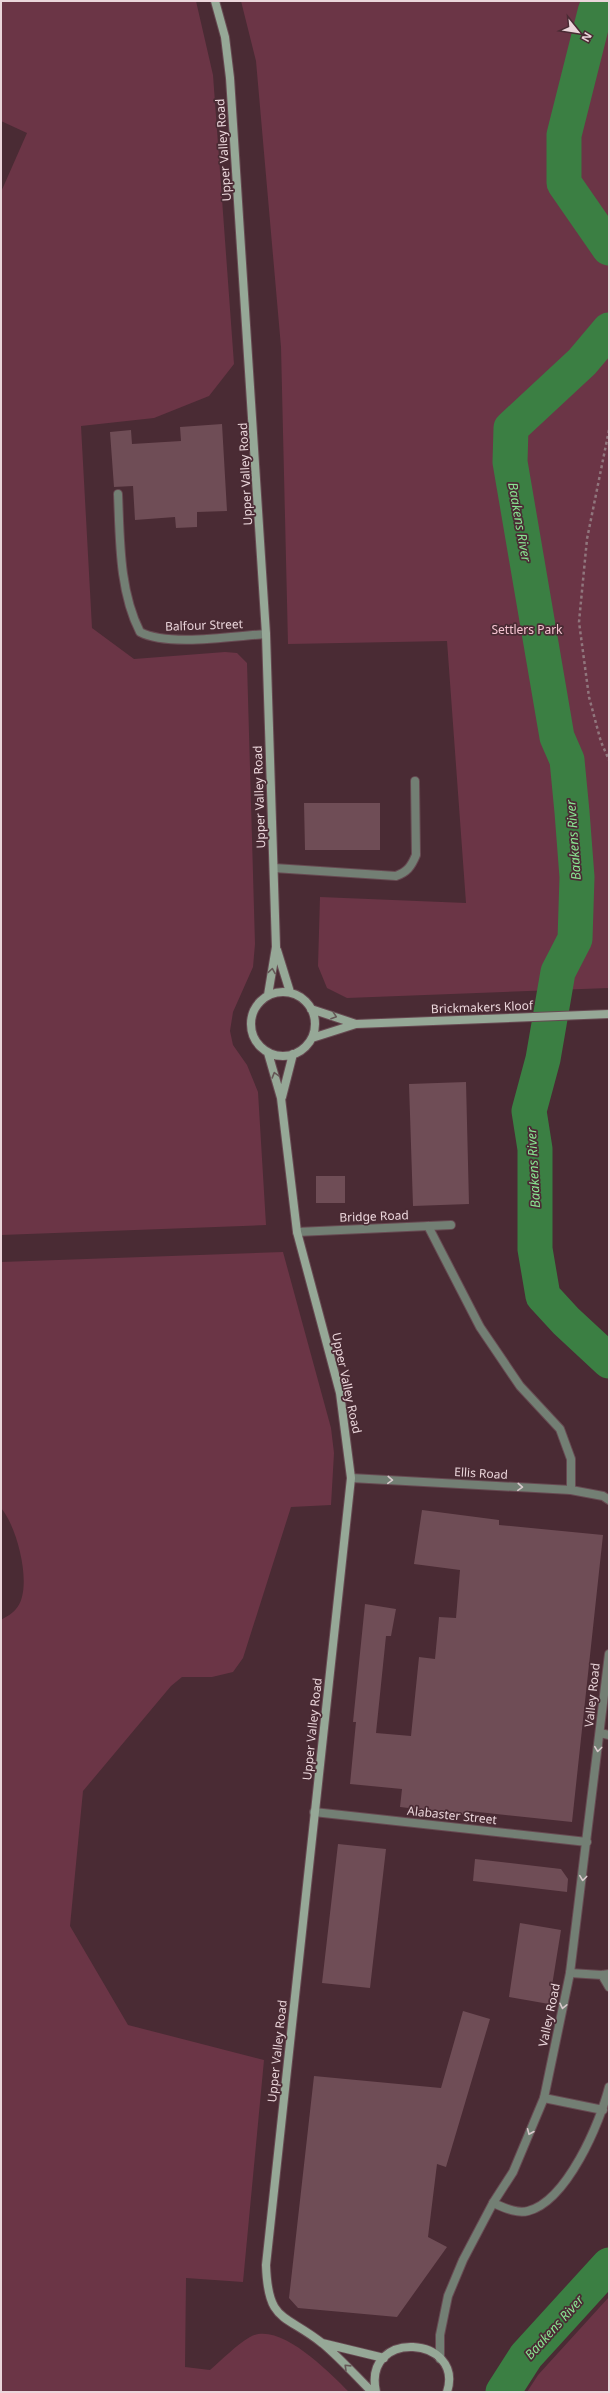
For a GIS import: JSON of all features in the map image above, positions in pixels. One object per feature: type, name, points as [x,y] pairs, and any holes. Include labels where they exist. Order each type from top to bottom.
[{"type":"street","name":"Upper Valley Road","points":[[214,1],[225,37],[230,78],[266,634],[276,947],[268,994]]},
{"type":"street","name":"Balfour Street","points":[[118,494],[122,564],[132,611],[140,632],[148,636],[179,639],[266,634]]},
{"type":"street","points":[[274,868],[396,876],[404,873],[412,866],[416,855],[415,782]]},
{"type":"street","name":"Upper Valley Road","points":[[276,947],[290,992]]},
{"type":"street","points":[[279,991],[290,992],[298,995],[312,1009],[315,1020],[312,1038],[307,1045],[293,1054],[281,1056],[268,1053],[254,1039],[251,1019],[257,1005],[268,994],[279,991]]},
{"type":"street","name":"Brickmakers Kloof","points":[[312,1009],[356,1024]]},
{"type":"street","name":"Brickmakers Kloof","points":[[312,1038],[356,1024],[609,1014]]},
{"type":"street","name":"Upper Valley Road","points":[[268,1053],[282,1098],[297,1232],[340,1393],[348,1440],[351,1478],[266,2265],[267,2290],[271,2303],[285,2320],[322,2343],[372,2392]]},
{"type":"street","name":"Upper Valley Road","points":[[282,1098],[293,1054]]},
{"type":"street","name":"Bridge Road","points":[[297,1232],[451,1225]]},
{"type":"street","points":[[428,1226],[480,1327],[520,1386],[560,1429],[571,1458],[570,1490]]},
{"type":"street","name":"Ellis Road","points":[[351,1478],[570,1490],[603,1496],[609,1500]]},
{"type":"street","name":"Valley Road","points":[[440,2359],[440,2334],[448,2296],[463,2260],[493,2203],[513,2172],[544,2098],[570,1973],[609,1654]]},
{"type":"street","points":[[600,1733],[609,1734]]},
{"type":"street","name":"Alabaster Street","points":[[314,1812],[587,1842]]},
{"type":"street","points":[[570,1973],[606,1974],[609,1987]]},
{"type":"street","points":[[493,2203],[508,2210],[527,2211],[545,2203],[558,2190],[575,2164],[603,2110],[609,2087]]},
{"type":"street","points":[[544,2098],[603,2110]]},
{"type":"street","name":"Upper Valley Road","points":[[322,2343],[384,2358]]},
{"type":"street","points":[[376,2392],[375,2376],[384,2358],[402,2347],[412,2345],[432,2352],[440,2359],[448,2378],[447,2392]]},
{"type":"path","points":[[609,430],[587,539],[578,622],[589,697],[601,742],[609,760]]},
{"type":"green space","points":[[1,1],[196,1],[213,75],[234,364],[209,396],[154,418],[81,426],[92,628],[134,659],[225,652],[237,653],[247,663],[255,944],[253,967],[233,1012],[230,1031],[233,1045],[247,1065],[258,1092],[266,1225],[1,1235],[1,192],[27,133],[1,121]]},
{"type":"green space","name":"Settlers Park","points":[[241,1],[609,1],[609,988],[347,998],[327,988],[318,966],[320,897],[466,903],[447,641],[288,644],[281,347],[256,61]]},
{"type":"green space","points":[[283,1252],[331,1428],[334,1453],[331,1505],[291,1507],[243,1658],[233,1672],[212,1677],[182,1677],[171,1686],[83,1791],[70,1926],[128,2025],[264,2060],[243,2282],[186,2278],[185,2367],[210,2370],[245,2340],[262,2334],[275,2336],[289,2342],[303,2351],[330,2373],[349,2392],[1,2392],[1,1620],[16,1609],[21,1600],[24,1587],[18,1543],[13,1529],[1,1508],[1,1262]]},
{"type":"green space","points":[[609,2297],[609,2392],[527,2392],[538,2375]]},
{"type":"building","points":[[222,424],[227,511],[197,512],[197,527],[176,528],[175,517],[135,520],[133,486],[114,487],[110,432],[131,430],[132,444],[181,441],[180,427]]},
{"type":"building","points":[[304,803],[380,803],[380,850],[305,850]]},
{"type":"building","points":[[466,1082],[469,1204],[413,1206],[409,1084]]},
{"type":"building","points":[[316,1176],[345,1176],[345,1203],[316,1203]]},
{"type":"building","points":[[422,1510],[499,1520],[499,1525],[603,1535],[572,1822],[469,1811],[468,1815],[400,1807],[402,1789],[350,1784],[356,1722],[353,1722],[365,1604],[396,1609],[391,1636],[386,1636],[376,1733],[411,1736],[419,1657],[435,1659],[439,1617],[456,1618],[460,1570],[414,1564]]},
{"type":"building","points":[[338,1844],[386,1849],[370,1988],[322,1983]]},
{"type":"building","points":[[475,1859],[561,1869],[568,1879],[567,1892],[473,1881]]},
{"type":"building","points":[[520,1923],[561,1930],[549,2004],[509,1997]]},
{"type":"building","points":[[463,2011],[490,2019],[446,2167],[437,2164],[428,2237],[447,2247],[397,2317],[298,2308],[289,2298],[314,2076],[441,2088]]},
{"type":"waterway","name":"Baakens River","points":[[599,1],[564,135],[564,183],[609,248]]},
{"type":"waterway","name":"Baakens River","points":[[609,330],[582,362],[511,428],[510,462],[557,737],[567,760],[577,877],[575,939],[558,972],[543,1059],[529,1111],[535,1149],[535,1249],[543,1296],[566,1321],[609,1361]]},
{"type":"waterway","name":"Baakens River","points":[[503,2392],[526,2356],[609,2265]]}]
